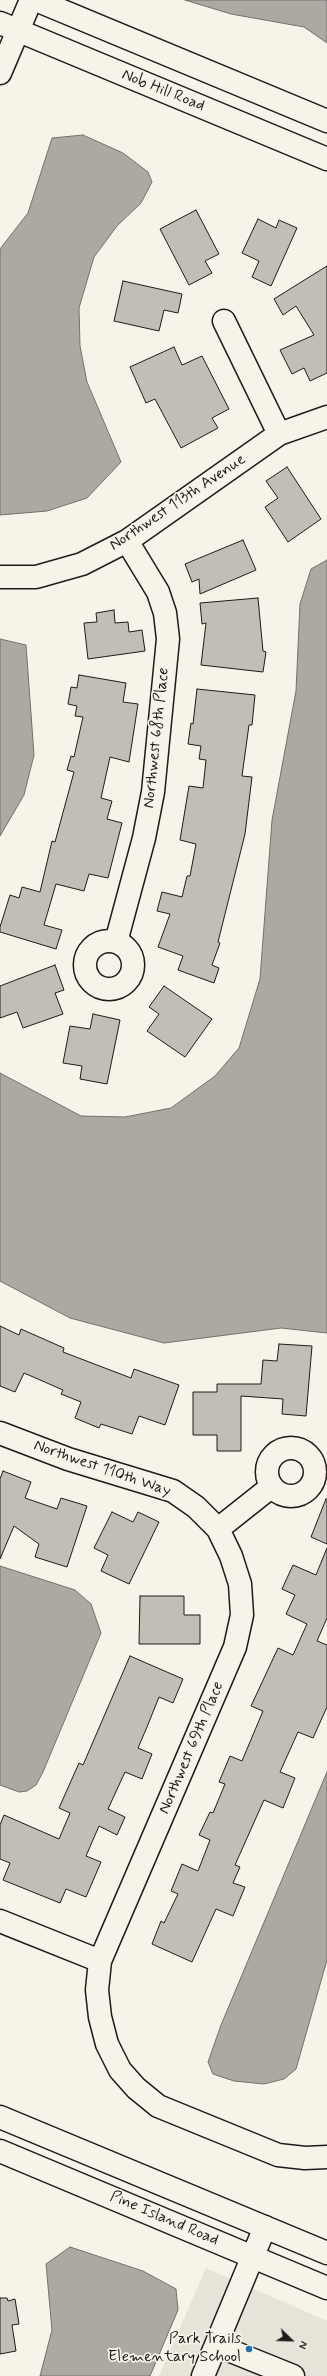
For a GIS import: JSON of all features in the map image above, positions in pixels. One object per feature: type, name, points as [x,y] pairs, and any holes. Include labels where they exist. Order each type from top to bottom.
[{"type":"street","points":[[0,73],[9,27],[31,0]]},
{"type":"street","points":[[36,0],[327,121]]},
{"type":"street","name":"Nob Hill Road","points":[[9,27],[327,159]]},
{"type":"street","points":[[224,321],[279,434]]},
{"type":"street","name":"Northwest 113th Avenue","points":[[0,577],[36,577],[82,564],[127,541],[279,434],[327,417]]},
{"type":"street","name":"Northwest 68th Place","points":[[116,942],[144,838],[153,792],[168,639],[164,613],[158,592],[127,541]]},
{"type":"street","name":"Northwest 110th Way","points":[[0,1433],[68,1459],[173,1491],[196,1507],[218,1529]]},
{"type":"street","points":[[218,1529],[271,1487]]},
{"type":"street","name":"Northwest 69th Place","points":[[218,1529],[240,1584],[242,1615],[235,1647],[100,1961],[97,1990],[100,2017],[107,2044],[120,2070],[136,2088],[158,2106],[278,2155],[305,2158],[327,2157]]},
{"type":"street","points":[[0,1921],[100,1961]]},
{"type":"street","name":"Pine Island Road","points":[[0,2117],[327,2253]]},
{"type":"street","name":"Pine Island Road","points":[[0,2151],[327,2288]]},
{"type":"street","points":[[203,2376],[265,2226]]},
{"type":"street","points":[[216,2346],[293,2376]]},
{"type":"shaded area","points":[[185,0],[327,0],[327,43],[304,27],[231,14]]},
{"type":"shaded area","points":[[83,135],[123,153],[148,172],[152,182],[141,203],[117,226],[94,257],[79,308],[80,346],[87,382],[121,462],[87,498],[47,511],[0,515],[0,249],[28,213],[52,138]]},
{"type":"shaded area","points":[[327,560],[327,1333],[281,1328],[164,1343],[70,1318],[0,1281],[0,1073],[81,1116],[125,1117],[171,1108],[215,1076],[239,1048],[260,979],[272,820],[296,691],[300,604],[311,569]]},
{"type":"shaded area","points":[[0,639],[26,645],[34,755],[24,795],[0,836]]},
{"type":"shaded area","points":[[0,1566],[75,1590],[91,1604],[101,1633],[43,1772],[36,1785],[27,1791],[19,1792],[0,1785]]},
{"type":"shaded area","points":[[327,1772],[327,1960],[296,2069],[284,2079],[264,2084],[234,2081],[213,2074],[208,2062],[221,2025]]},
{"type":"shaded area","points":[[70,2247],[143,2271],[176,2289],[178,2310],[150,2376],[40,2376],[52,2330],[46,2264]]},
{"type":"shaded area","name":"Park Trails Elementary School","points":[[206,2268],[327,2321],[327,2376],[159,2376]]},
{"type":"building","points":[[196,210],[219,254],[205,261],[212,273],[189,285],[160,229]]},
{"type":"building","points":[[258,219],[276,228],[279,220],[297,228],[271,286],[252,277],[259,261],[242,253]]},
{"type":"building","points":[[327,266],[327,373],[310,381],[304,368],[292,374],[280,350],[314,335],[296,306],[283,315],[274,299]]},
{"type":"building","points":[[123,281],[182,294],[178,313],[164,310],[159,331],[114,321]]},
{"type":"building","points":[[174,347],[182,365],[202,356],[229,409],[212,418],[218,428],[181,448],[155,399],[146,403],[130,367]]},
{"type":"building","points":[[287,467],[321,519],[288,542],[265,507],[278,498],[266,481]]},
{"type":"building","points":[[243,540],[256,570],[200,594],[199,579],[192,582],[185,564]]},
{"type":"building","points":[[258,598],[263,651],[266,652],[263,672],[201,665],[206,623],[202,624],[200,603]]},
{"type":"building","points":[[114,610],[115,623],[128,622],[129,632],[142,630],[145,651],[88,659],[84,623],[97,622],[96,613]]},
{"type":"building","points":[[79,675],[126,683],[123,702],[138,704],[129,762],[110,757],[101,798],[112,801],[107,819],[122,823],[108,878],[89,874],[84,891],[56,884],[44,925],[62,930],[56,949],[0,932],[0,927],[10,895],[19,898],[22,887],[40,892],[52,841],[55,842],[74,772],[67,770],[71,756],[74,757],[83,717],[75,716],[77,706],[68,704],[71,687],[77,688]]},
{"type":"building","points":[[197,689],[255,695],[252,725],[249,725],[242,776],[252,777],[245,834],[218,942],[220,943],[212,965],[219,968],[214,983],[178,970],[183,956],[158,947],[170,914],[157,911],[162,892],[182,897],[187,876],[190,876],[196,844],[180,840],[189,786],[203,788],[206,760],[199,759],[201,746],[188,744],[191,723],[193,724]]},
{"type":"building","points":[[55,965],[64,990],[55,993],[63,1014],[23,1028],[17,1012],[0,1018],[0,986]]},
{"type":"building","points":[[164,986],[212,1019],[185,1057],[147,1031],[159,1014],[149,1007]]},
{"type":"building","points":[[93,1014],[120,1020],[107,1084],[80,1079],[82,1066],[63,1063],[70,1026],[90,1029]]},
{"type":"building","points":[[0,1326],[19,1335],[21,1329],[64,1348],[63,1352],[131,1378],[134,1369],[179,1385],[165,1425],[139,1416],[132,1434],[101,1424],[99,1428],[75,1418],[81,1402],[61,1394],[63,1390],[24,1373],[15,1392],[0,1386]]},
{"type":"building","points":[[279,1344],[312,1346],[306,1416],[282,1414],[283,1399],[241,1396],[241,1451],[217,1451],[217,1435],[193,1435],[193,1392],[217,1392],[217,1384],[261,1384],[263,1360],[277,1361]]},
{"type":"building","points":[[3,1471],[31,1482],[25,1498],[57,1509],[61,1498],[87,1506],[67,1567],[35,1557],[39,1544],[14,1526],[0,1559],[0,1479]]},
{"type":"building","points":[[327,1499],[327,1544],[311,1537]]},
{"type":"building","points":[[112,1512],[133,1522],[138,1512],[159,1522],[129,1584],[101,1571],[108,1555],[94,1548]]},
{"type":"building","points":[[327,1548],[327,1618],[317,1641],[327,1645],[327,1707],[313,1738],[298,1732],[280,1772],[295,1778],[283,1808],[264,1800],[235,1865],[240,1867],[233,1883],[245,1887],[233,1916],[216,1909],[192,1962],[152,1944],[161,1921],[164,1923],[178,1894],[171,1891],[182,1864],[198,1871],[210,1840],[199,1835],[210,1812],[213,1813],[225,1784],[219,1782],[230,1756],[242,1761],[263,1711],[251,1706],[278,1648],[293,1655],[307,1624],[286,1614],[295,1595],[282,1589],[293,1565],[316,1575]]},
{"type":"building","points":[[140,1596],[184,1596],[184,1615],[200,1615],[200,1644],[139,1644]]},
{"type":"building","points":[[130,1656],[183,1679],[173,1703],[159,1697],[138,1748],[152,1754],[142,1779],[125,1772],[108,1809],[125,1817],[117,1835],[99,1826],[86,1856],[101,1862],[86,1897],[66,1889],[60,1903],[3,1880],[10,1863],[0,1859],[0,1825],[4,1815],[59,1839],[70,1813],[59,1808],[79,1763],[83,1765]]},
{"type":"building","points":[[0,2298],[7,2298],[8,2301],[15,2299],[19,2324],[12,2325],[16,2351],[0,2354]]},
{"type":"place","name":"Park Trails Elementary School","points":[[249,2349]]}]
